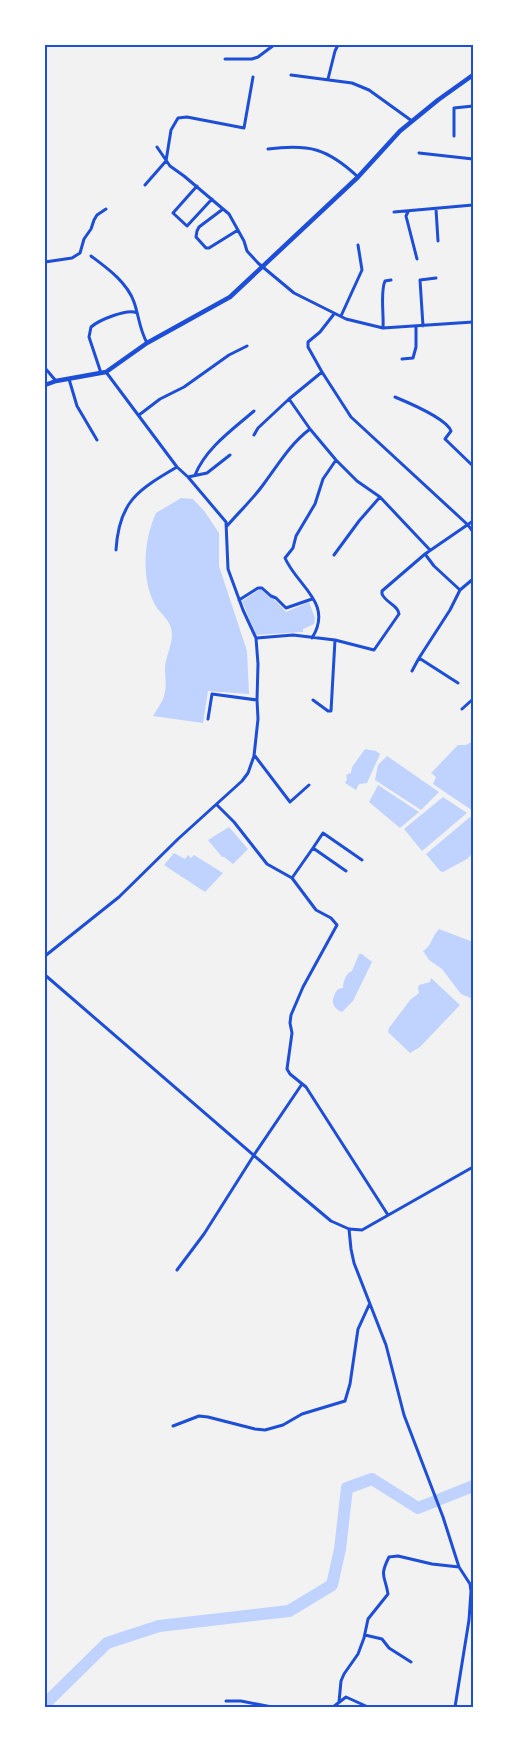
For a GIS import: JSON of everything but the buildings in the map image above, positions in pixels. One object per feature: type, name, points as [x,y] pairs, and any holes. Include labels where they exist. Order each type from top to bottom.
[{"type":"street","points":[[225,59],[252,59],[258,57],[274,45]]},
{"type":"street","points":[[328,79],[334,51],[338,45]]},
{"type":"street","points":[[291,74],[352,83],[369,90],[412,121]]},
{"type":"street","points":[[45,385],[68,378],[104,372],[147,343],[230,297],[358,176],[394,137],[473,75]]},
{"type":"street","points":[[145,185],[166,161],[171,130],[178,118],[187,117],[244,128],[253,77]]},
{"type":"street","points":[[454,136],[454,108],[473,106]]},
{"type":"street","points":[[156,147],[170,166],[197,186],[229,214],[244,241],[247,251],[258,264],[287,288],[334,314],[354,322],[383,328],[473,322]]},
{"type":"street","points":[[268,149],[289,147],[316,149],[342,162],[358,176]]},
{"type":"street","points":[[420,153],[473,159]]},
{"type":"street","points":[[197,186],[173,213],[187,226],[212,199]]},
{"type":"street","points":[[394,212],[473,205]]},
{"type":"street","points":[[45,262],[72,258],[80,253],[84,239],[91,229],[94,220],[97,215],[106,209]]},
{"type":"street","points":[[223,209],[199,227],[196,231],[196,237],[206,248],[209,248],[238,230]]},
{"type":"street","points":[[436,209],[438,242]]},
{"type":"street","points":[[408,211],[406,216],[417,260]]},
{"type":"street","points":[[341,316],[362,270],[358,245]]},
{"type":"street","points":[[91,256],[124,284],[133,298],[139,325],[147,343]]},
{"type":"street","points":[[424,326],[420,283],[422,280],[436,278]]},
{"type":"street","points":[[383,328],[383,286],[385,281],[391,280]]},
{"type":"street","points":[[45,956],[120,897],[178,839],[217,805],[248,773],[254,756],[258,718],[256,638],[228,569],[227,526],[224,518],[176,467],[139,415],[104,372],[89,336],[91,327],[95,323],[128,311],[136,313]]},
{"type":"street","points":[[334,314],[320,332],[308,342],[308,347],[322,372],[351,416],[468,525],[473,532]]},
{"type":"street","points":[[402,359],[414,358],[416,327]]},
{"type":"street","points":[[139,415],[160,399],[184,387],[247,346]]},
{"type":"street","points":[[45,368],[56,381]]},
{"type":"street","points":[[254,436],[258,428],[322,372]]},
{"type":"street","points":[[68,378],[77,406],[98,440]]},
{"type":"street","points":[[395,397],[416,406],[447,424],[451,431],[445,440],[473,466]]},
{"type":"street","points":[[289,399],[310,430],[336,460],[357,481],[380,497],[430,550]]},
{"type":"street","points":[[195,475],[208,453],[254,411]]},
{"type":"street","points":[[227,526],[263,486],[299,438],[310,430]]},
{"type":"street","points":[[188,478],[207,473],[230,455]]},
{"type":"street","points":[[312,638],[318,628],[318,610],[310,593],[288,565],[285,558],[293,548],[296,536],[314,504],[323,479],[336,460]]},
{"type":"street","points":[[116,550],[121,521],[132,500],[146,486],[176,467]]},
{"type":"street","points":[[334,554],[358,521],[380,497]]},
{"type":"street","points":[[256,638],[293,635],[335,640],[374,650],[399,614],[397,609],[383,598],[382,591],[424,554],[473,521]]},
{"type":"street","points":[[424,554],[460,590]]},
{"type":"street","points":[[412,671],[450,610],[460,590],[473,579]]},
{"type":"street","points":[[239,600],[258,588],[262,588],[276,598],[283,607],[288,609],[312,599]]},
{"type":"street","points":[[313,700],[328,711],[331,711],[335,640]]},
{"type":"street","points":[[419,658],[458,683]]},
{"type":"street","points":[[208,719],[212,694],[257,700]]},
{"type":"street","points":[[462,709],[473,699]]},
{"type":"street","points":[[254,756],[290,802],[309,785]]},
{"type":"street","points":[[217,805],[234,822],[267,864],[292,878],[316,910],[331,918],[337,924],[303,987],[291,1015],[292,1033],[287,1069],[302,1084],[388,1215]]},
{"type":"street","points":[[292,878],[323,833],[362,860]]},
{"type":"street","points":[[313,848],[346,871]]},
{"type":"street","points":[[45,975],[331,1221],[349,1229],[362,1230],[473,1167]]},
{"type":"street","points":[[177,1270],[204,1234],[302,1084]]},
{"type":"street","points":[[349,1229],[350,1249],[354,1263],[386,1345],[404,1415],[443,1517],[459,1567],[470,1584],[471,1600],[455,1707]]},
{"type":"street","points":[[173,1426],[199,1416],[265,1430],[283,1425],[302,1414],[345,1401],[352,1376],[358,1328],[369,1304]]},
{"type":"street","points":[[339,1702],[341,1681],[358,1654],[365,1635],[368,1619],[388,1594],[383,1571],[389,1557],[398,1556],[432,1564],[459,1567]]},
{"type":"street","points":[[365,1635],[384,1641],[392,1650],[411,1662]]},
{"type":"street","points":[[333,1707],[346,1697],[368,1707]]},
{"type":"street","points":[[226,1701],[241,1701],[272,1707]]},
{"type":"water","points":[[181,498],[193,499],[205,512],[219,533],[219,566],[247,651],[249,694],[208,691],[203,723],[153,716],[165,692],[165,664],[172,633],[170,624],[156,606],[150,593],[146,570],[147,546],[156,513]]},
{"type":"water","points":[[260,589],[277,602],[286,612],[309,602],[315,618],[314,624],[303,629],[303,632],[256,635],[242,601]]},
{"type":"water","points":[[473,741],[473,811],[433,784],[436,777],[431,773],[458,745],[466,745]]},
{"type":"water","points":[[365,749],[376,751],[380,754],[367,783],[359,784],[356,790],[345,783],[346,775],[351,773],[352,767]]},
{"type":"water","points":[[387,756],[439,792],[421,810],[375,780],[378,765]]},
{"type":"water","points":[[378,785],[419,812],[400,828],[369,802]]},
{"type":"water","points":[[443,797],[467,813],[422,851],[404,829]]},
{"type":"water","points":[[470,817],[473,819],[473,853],[467,859],[443,872],[440,871],[426,854]]},
{"type":"water","points":[[229,827],[248,849],[233,864],[222,857],[208,840]]},
{"type":"water","points":[[174,853],[185,859],[188,855],[191,858],[194,855],[223,873],[205,892],[164,865]]},
{"type":"water","points":[[439,929],[473,942],[473,999],[461,994],[442,969],[429,960],[423,951],[428,947]]},
{"type":"water","points":[[359,954],[362,954],[372,962],[353,1001],[342,1012],[335,1008],[333,999],[338,989],[343,988],[345,978],[352,971]]},
{"type":"water","points":[[431,978],[460,1005],[420,1047],[410,1053],[388,1032],[389,1028],[410,1000],[419,993],[419,985],[430,982]]},
{"type":"waterway","points":[[45,1704],[107,1643],[159,1626],[289,1611],[332,1585],[340,1549],[347,1488],[372,1479],[418,1508],[473,1486]]}]
